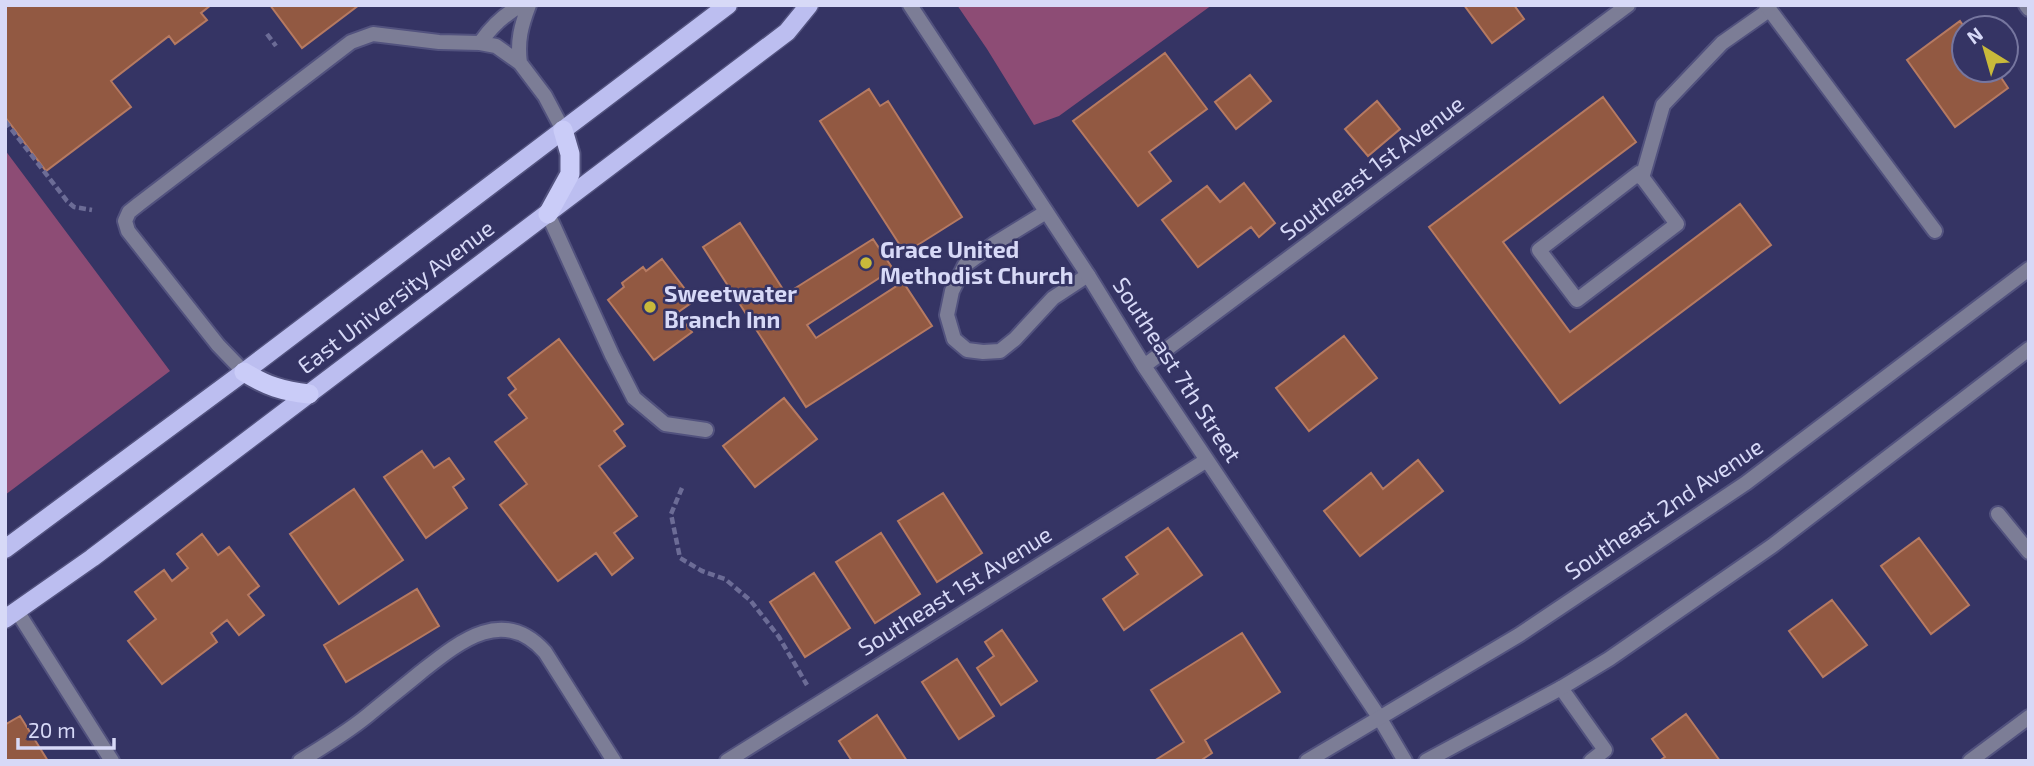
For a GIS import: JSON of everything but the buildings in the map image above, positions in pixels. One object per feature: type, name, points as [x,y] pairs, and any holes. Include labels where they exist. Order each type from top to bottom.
[{"type":"highway","points":[[548,214],[570,174],[570,154],[563,130]]},
{"type":"highway","points":[[244,372],[266,385],[309,394]]},
{"type":"main road","name":"East University Avenue","points":[[5,549],[244,372],[728,5]]},
{"type":"main road","name":"East University Avenue","points":[[11,615],[92,558],[787,32],[809,5]]},
{"type":"street","points":[[480,43],[494,25],[522,5]]},
{"type":"street","points":[[520,63],[518,45],[529,5]]},
{"type":"street","name":"Southeast 7th Street","points":[[909,5],[1088,275],[1144,366],[1379,717],[1405,761]]},
{"type":"street","name":"Southeast 1st Avenue","points":[[1144,366],[1628,5]]},
{"type":"street","points":[[1642,178],[1663,105],[1722,43],[1768,8],[1935,231]]},
{"type":"street","points":[[244,372],[218,345],[128,231],[125,221],[129,212],[138,204],[351,43],[373,34],[496,46],[520,63],[545,96],[563,130]]},
{"type":"street","points":[[1639,173],[1642,178],[1677,223],[1577,300],[1539,250],[1639,173]]},
{"type":"street","points":[[1046,212],[965,265],[952,291],[947,315],[954,339],[967,350],[1000,351],[1016,339],[1053,298],[1088,275]]},
{"type":"street","points":[[548,214],[634,398],[664,424],[706,430]]},
{"type":"street","name":"Southeast 2nd Avenue","points":[[1307,761],[1519,635],[1746,484],[2029,269]]},
{"type":"street","points":[[1426,761],[1609,659],[1772,546],[2029,349]]},
{"type":"street","name":"Southeast 1st Avenue","points":[[727,761],[1207,460]]},
{"type":"street","points":[[1998,514],[2029,552]]},
{"type":"street","points":[[11,615],[112,761]]},
{"type":"street","points":[[300,761],[347,732],[453,647],[476,635],[497,629],[517,631],[535,640],[614,761]]},
{"type":"street","points":[[1560,688],[1605,750],[1591,761]]},
{"type":"street","points":[[1970,761],[2029,717]]},
{"type":"path","points":[[267,34],[276,46]]},
{"type":"path","points":[[5,121],[67,201],[74,207],[92,210]]},
{"type":"path","points":[[682,488],[671,514],[680,558],[702,571],[724,579],[750,600],[779,637],[817,705]]},
{"type":"shaded area","points":[[957,5],[1212,5],[1059,116],[1034,125]]},
{"type":"shaded area","points":[[5,150],[170,371],[5,495]]},
{"type":"place","name":"Grace United Methodist Church","points":[[866,263]]},
{"type":"place","name":"Sweetwater Branch Inn","points":[[650,307]]}]
